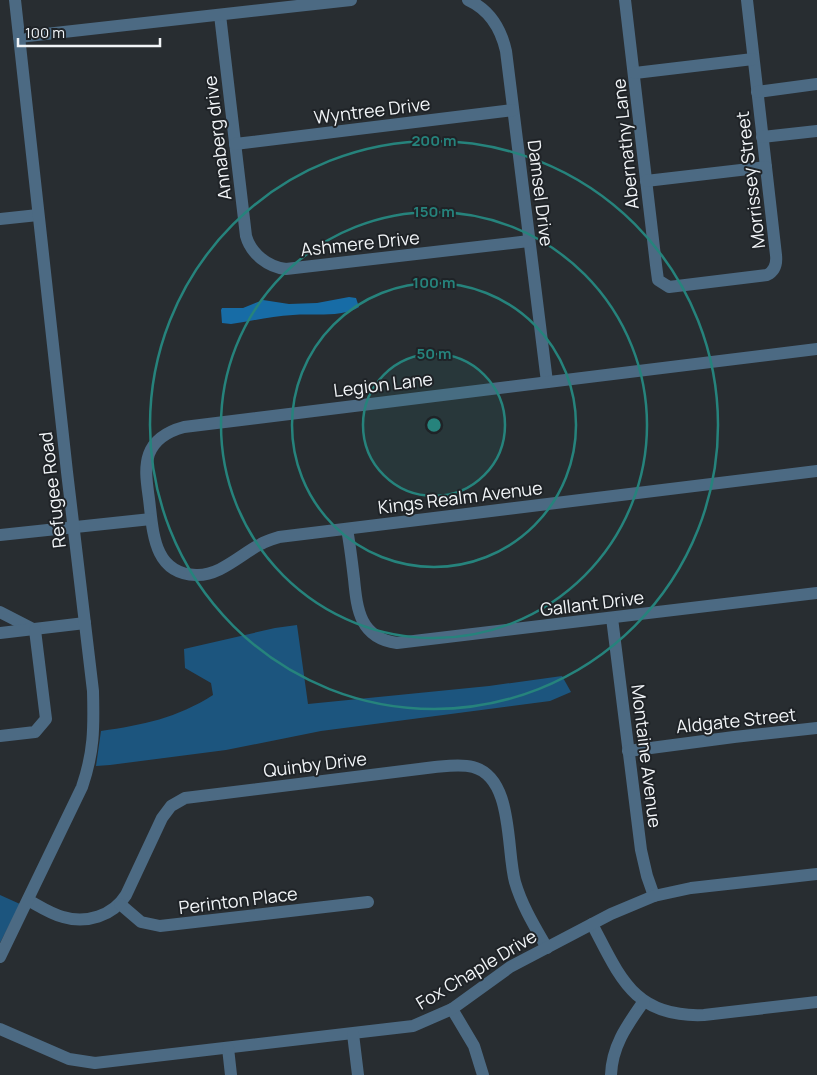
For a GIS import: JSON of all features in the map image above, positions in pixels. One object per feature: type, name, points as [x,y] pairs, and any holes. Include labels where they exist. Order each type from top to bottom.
[{"type":"street","name":"Refugee Road","points":[[0,957],[82,787],[93,745],[93,691],[73,528],[15,0]]},
{"type":"street","points":[[19,37],[220,14],[281,4],[350,0]]},
{"type":"street","name":"Damsel Drive","points":[[468,0],[487,13],[494,21],[504,41],[547,382]]},
{"type":"street","name":"Abernathy Lane","points":[[626,0],[657,277],[660,283]]},
{"type":"street","name":"Morrissey Street","points":[[660,283],[673,287],[767,275],[776,266],[747,0]]},
{"type":"street","name":"Annaberg drive","points":[[220,14],[246,236],[250,246],[257,255]]},
{"type":"street","points":[[635,73],[753,59]]},
{"type":"street","points":[[757,92],[817,84]]},
{"type":"street","name":"Wyntree Drive","points":[[235,144],[513,110]]},
{"type":"street","points":[[762,137],[817,131]]},
{"type":"street","points":[[646,181],[766,167]]},
{"type":"street","points":[[0,219],[38,215]]},
{"type":"street","name":"Ashmere Drive","points":[[257,255],[272,266],[286,269],[529,241]]},
{"type":"street","name":"Legion Lane","points":[[151,519],[146,474],[150,439],[184,426],[817,349]]},
{"type":"street","name":"Kings Realm Avenue","points":[[151,519],[153,537],[161,557],[177,571],[198,575],[218,569],[262,543],[279,537],[817,471]]},
{"type":"street","points":[[0,534],[151,519]]},
{"type":"street","name":"Gallant Drive","points":[[348,528],[357,606],[362,621],[370,638],[388,642],[405,643],[817,593]]},
{"type":"street","points":[[0,612],[35,630]]},
{"type":"street","name":"Montaine Avenue","points":[[612,618],[641,850],[654,896]]},
{"type":"street","points":[[0,633],[85,623]]},
{"type":"street","points":[[0,736],[35,732],[46,719],[35,630]]},
{"type":"street","name":"Aldgate Street","points":[[628,750],[817,728]]},
{"type":"street","name":"Quinby Drive","points":[[120,904],[162,818],[171,806],[185,798],[406,771],[463,766],[478,769],[490,776],[500,793],[504,803],[510,857],[515,882],[546,948]]},
{"type":"street","name":"Fox Chaple Drive","points":[[0,1029],[69,1059],[80,1069],[95,1063],[413,1026],[452,1009],[510,968],[546,948],[610,914],[654,896],[692,888],[817,874]]},
{"type":"street","points":[[28,900],[64,917],[80,920],[101,916],[120,904]]},
{"type":"street","name":"Perinton Place","points":[[120,904],[141,922],[160,926],[368,902]]},
{"type":"street","points":[[592,924],[628,988],[664,1012],[688,1016],[817,1002]]},
{"type":"street","points":[[611,1075],[618,1042],[644,1000]]},
{"type":"street","points":[[452,1009],[474,1046],[483,1075]]},
{"type":"street","points":[[353,1034],[358,1075]]},
{"type":"street","points":[[228,1048],[231,1075]]},
{"type":"shaded area","points":[[349,297],[356,298],[359,307],[344,313],[270,317],[231,324],[222,323],[222,308],[243,308],[263,300],[289,304],[317,303]]},
{"type":"shaded area","points":[[297,625],[308,704],[489,686],[562,676],[571,692],[550,701],[321,731],[226,750],[96,766],[101,731],[131,726],[173,715],[213,695],[211,683],[185,668],[184,649],[275,628]]},
{"type":"shaded area","points":[[0,895],[20,904],[0,943]]}]
